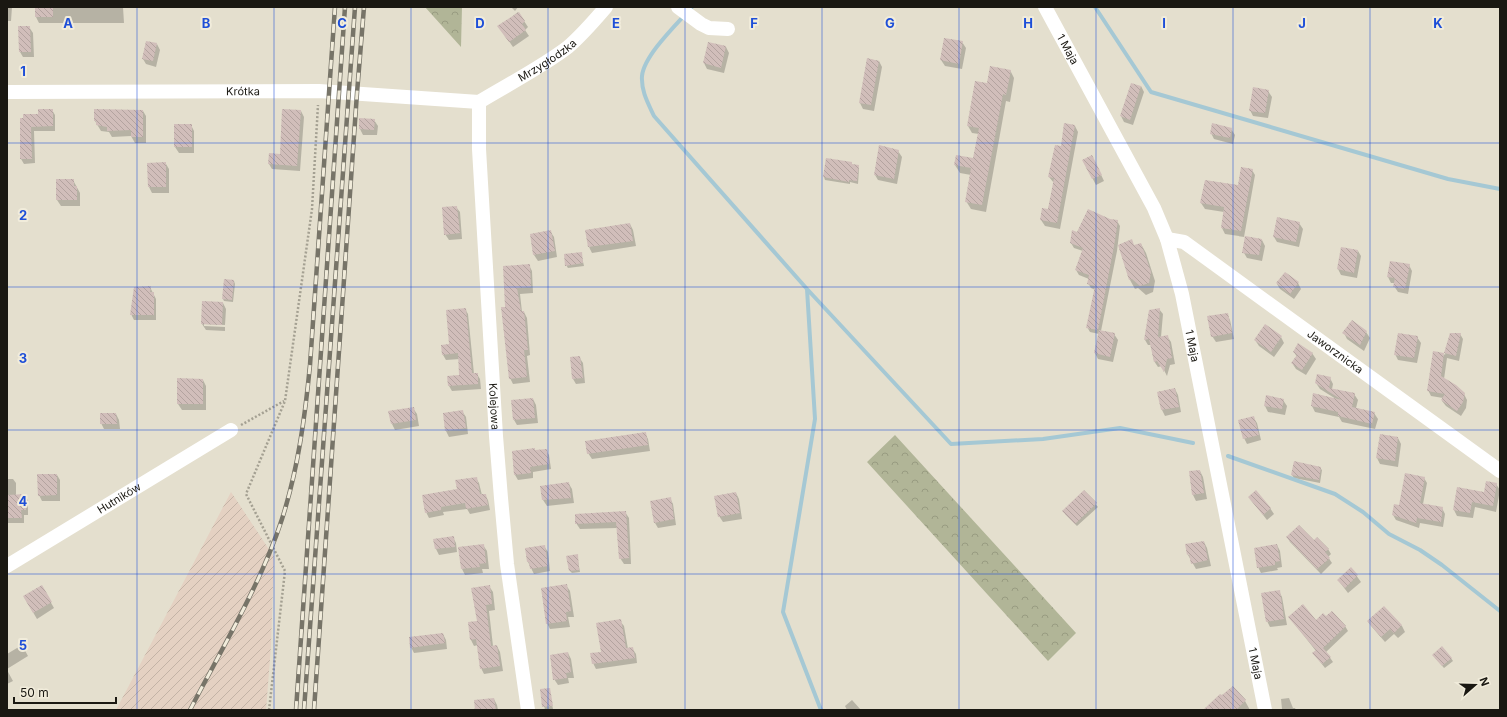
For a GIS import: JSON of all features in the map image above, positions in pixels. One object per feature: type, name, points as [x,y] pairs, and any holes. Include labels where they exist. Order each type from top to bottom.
[{"type":"street","name":"Mrzygłodzka","points":[[479,102],[567,47],[592,25],[606,7]]},
{"type":"street","name":"1 Maja","points":[[1046,7],[1154,208],[1167,239],[1183,302],[1265,710]]},
{"type":"street","points":[[684,11],[709,28],[728,29]]},
{"type":"street","name":"Krótka","points":[[7,92],[319,92],[479,102]]},
{"type":"street","name":"Kolejowa","points":[[479,102],[479,149],[500,490],[507,564],[528,710]]},
{"type":"street","name":"Jaworznicka","points":[[1167,239],[1184,242],[1500,471]]},
{"type":"street","name":"Hutników","points":[[7,566],[231,430]]},
{"type":"path","points":[[269,710],[286,571],[246,494],[285,401],[312,209],[319,92]]},
{"type":"path","points":[[231,430],[285,401]]},
{"type":"shaded area","points":[[231,492],[274,557],[271,646],[266,710],[116,710]]},
{"type":"green space","points":[[425,7],[462,7],[461,47]]},
{"type":"green space","points":[[895,435],[1076,633],[1048,661],[867,462]]},
{"type":"building","points":[[35,7],[53,7],[53,17],[35,17]]},
{"type":"building","points":[[519,12],[525,21],[522,24],[526,30],[509,42],[497,26]]},
{"type":"building","points":[[18,26],[30,26],[31,52],[19,52]]},
{"type":"building","points":[[944,38],[963,41],[959,64],[940,60]]},
{"type":"building","points":[[146,41],[157,43],[153,61],[142,59]]},
{"type":"building","points":[[708,42],[726,46],[721,68],[703,63]]},
{"type":"building","points":[[867,58],[879,61],[871,105],[859,103]]},
{"type":"building","points":[[990,66],[1011,70],[1006,95],[1003,94],[982,205],[965,202],[971,168],[954,165],[956,155],[973,158],[979,128],[967,126],[975,81],[987,83]]},
{"type":"building","points":[[1131,83],[1141,86],[1130,120],[1120,116]]},
{"type":"building","points":[[1253,87],[1269,90],[1265,113],[1249,111]]},
{"type":"building","points":[[38,109],[53,109],[53,126],[31,127],[32,159],[20,159],[20,118],[23,118],[23,114],[38,114]]},
{"type":"building","points":[[94,109],[143,110],[143,137],[131,137],[131,130],[107,131],[107,127],[96,125],[96,121],[94,121]]},
{"type":"building","points":[[282,109],[301,110],[297,166],[268,164],[269,153],[280,154]]},
{"type":"building","points":[[359,118],[375,119],[374,130],[359,129]]},
{"type":"building","points":[[1064,123],[1075,125],[1057,223],[1040,220],[1042,208],[1048,209],[1054,178],[1048,177],[1055,145],[1061,146]]},
{"type":"building","points":[[1212,123],[1232,128],[1230,138],[1210,134]]},
{"type":"building","points":[[174,124],[192,124],[192,147],[174,147]]},
{"type":"building","points":[[879,145],[899,150],[894,179],[874,175]]},
{"type":"building","points":[[1092,155],[1102,175],[1092,179],[1082,160]]},
{"type":"building","points":[[826,158],[852,162],[852,164],[859,165],[857,181],[849,180],[849,182],[823,177]]},
{"type":"building","points":[[166,162],[166,187],[148,187],[147,163]]},
{"type":"building","points":[[1241,167],[1253,169],[1241,231],[1221,228],[1224,207],[1200,203],[1205,180],[1238,185]]},
{"type":"building","points":[[56,179],[74,179],[74,186],[77,186],[77,200],[56,200]]},
{"type":"building","points":[[457,206],[460,233],[444,235],[442,207]]},
{"type":"building","points":[[1088,209],[1110,219],[1118,220],[1098,330],[1086,328],[1095,286],[1087,284],[1089,275],[1075,270],[1083,248],[1070,243],[1072,230],[1077,232]]},
{"type":"building","points":[[1277,217],[1300,222],[1296,242],[1273,237]]},
{"type":"building","points":[[630,223],[633,241],[588,247],[585,230]]},
{"type":"building","points":[[551,230],[555,251],[533,255],[530,234]]},
{"type":"building","points":[[1245,236],[1262,239],[1259,255],[1242,253]]},
{"type":"building","points":[[1132,239],[1134,245],[1141,243],[1151,272],[1149,283],[1140,286],[1132,279],[1129,280],[1118,245]]},
{"type":"building","points":[[1341,247],[1358,250],[1354,273],[1337,269]]},
{"type":"building","points":[[582,252],[583,263],[565,266],[564,254]]},
{"type":"building","points":[[1390,261],[1410,264],[1405,289],[1393,287],[1395,278],[1387,277]]},
{"type":"building","points":[[530,264],[531,287],[517,288],[521,311],[524,311],[528,350],[524,350],[527,377],[509,379],[501,307],[505,307],[503,266]]},
{"type":"building","points":[[1285,272],[1299,282],[1290,294],[1276,283]]},
{"type":"building","points":[[224,279],[234,280],[232,300],[222,299]]},
{"type":"building","points":[[151,286],[150,292],[154,292],[154,315],[130,315],[134,287]]},
{"type":"building","points":[[202,301],[223,302],[222,325],[201,324]]},
{"type":"building","points":[[466,308],[472,373],[478,373],[478,384],[448,386],[447,376],[459,375],[458,353],[442,355],[441,345],[449,344],[446,310]]},
{"type":"building","points":[[1160,308],[1158,337],[1168,335],[1172,358],[1167,359],[1164,372],[1157,361],[1154,362],[1149,339],[1144,340],[1149,310]]},
{"type":"building","points":[[1228,313],[1232,333],[1211,337],[1207,316]]},
{"type":"building","points":[[1352,320],[1367,331],[1360,345],[1342,333]]},
{"type":"building","points":[[1265,324],[1282,336],[1271,352],[1254,340]]},
{"type":"building","points":[[1099,330],[1115,333],[1110,357],[1094,353]]},
{"type":"building","points":[[1398,333],[1418,336],[1414,358],[1394,355]]},
{"type":"building","points":[[1450,333],[1461,333],[1456,356],[1444,353]]},
{"type":"building","points":[[1298,343],[1313,353],[1302,370],[1291,363],[1297,355],[1293,352]]},
{"type":"building","points":[[1433,351],[1444,353],[1441,376],[1456,385],[1465,393],[1463,402],[1457,411],[1441,400],[1445,394],[1427,391]]},
{"type":"building","points":[[580,356],[583,378],[572,379],[570,357]]},
{"type":"building","points":[[1317,374],[1331,377],[1329,388],[1355,393],[1352,407],[1375,412],[1372,424],[1338,416],[1338,412],[1311,406],[1313,393],[1342,400],[1315,383]]},
{"type":"building","points":[[177,378],[203,379],[203,404],[177,404]]},
{"type":"building","points":[[1175,388],[1179,407],[1161,410],[1157,392]]},
{"type":"building","points":[[1266,395],[1284,399],[1282,409],[1264,406]]},
{"type":"building","points":[[533,398],[535,418],[513,420],[511,400]]},
{"type":"building","points":[[414,407],[416,420],[391,424],[388,411]]},
{"type":"building","points":[[463,410],[466,428],[445,431],[443,413]]},
{"type":"building","points":[[100,413],[116,413],[117,424],[100,424]]},
{"type":"building","points":[[1254,416],[1259,435],[1243,439],[1238,420]]},
{"type":"building","points":[[646,432],[648,445],[587,454],[585,441]]},
{"type":"building","points":[[1380,434],[1398,437],[1395,461],[1376,458]]},
{"type":"building","points":[[535,448],[535,450],[547,449],[549,464],[530,467],[531,473],[514,475],[512,451]]},
{"type":"building","points":[[1294,461],[1321,467],[1319,480],[1291,475]]},
{"type":"building","points":[[1200,470],[1204,493],[1192,495],[1189,471]]},
{"type":"building","points":[[1405,473],[1425,477],[1420,503],[1443,507],[1441,522],[1417,518],[1416,523],[1392,515],[1394,504],[1399,505]]},
{"type":"building","points":[[37,474],[57,474],[57,495],[38,496]]},
{"type":"building","points":[[477,477],[480,494],[486,494],[488,505],[466,509],[465,503],[441,507],[441,510],[425,513],[422,495],[457,489],[455,480]]},
{"type":"building","points":[[1486,481],[1497,483],[1493,506],[1472,502],[1470,513],[1453,510],[1457,487],[1484,492]]},
{"type":"building","points":[[569,482],[571,498],[542,500],[540,486]]},
{"type":"building","points":[[1084,490],[1097,503],[1075,524],[1062,511]]},
{"type":"building","points":[[1256,490],[1271,508],[1263,515],[1248,497]]},
{"type":"building","points":[[736,492],[740,513],[718,517],[714,496]]},
{"type":"building","points":[[26,494],[26,510],[21,510],[22,518],[7,518],[7,495]]},
{"type":"building","points":[[671,497],[674,519],[654,523],[650,501]]},
{"type":"building","points":[[626,511],[629,558],[619,559],[616,522],[575,524],[575,514]]},
{"type":"building","points":[[1299,525],[1314,540],[1317,537],[1329,549],[1325,552],[1330,558],[1317,569],[1286,537]]},
{"type":"building","points":[[454,536],[455,547],[435,549],[433,539]]},
{"type":"building","points":[[1204,541],[1208,560],[1191,564],[1189,554],[1187,555],[1185,544]]},
{"type":"building","points":[[484,544],[486,563],[479,564],[480,567],[461,569],[458,547]]},
{"type":"building","points":[[1277,544],[1280,561],[1275,562],[1275,565],[1257,568],[1254,548]]},
{"type":"building","points":[[545,545],[548,566],[530,569],[529,562],[527,562],[525,548]]},
{"type":"building","points":[[578,554],[579,570],[569,571],[566,556]]},
{"type":"building","points":[[1351,567],[1358,575],[1345,588],[1337,580]]},
{"type":"building","points":[[567,584],[571,611],[566,612],[567,621],[546,624],[541,588]]},
{"type":"building","points":[[42,585],[52,602],[33,613],[23,596]]},
{"type":"building","points":[[490,585],[492,604],[486,605],[491,646],[497,645],[500,666],[480,669],[476,639],[470,640],[468,622],[477,621],[471,588]]},
{"type":"building","points":[[1280,590],[1284,619],[1266,622],[1261,593]]},
{"type":"building","points":[[1303,604],[1316,620],[1323,613],[1326,616],[1332,611],[1346,626],[1323,648],[1331,657],[1322,664],[1312,653],[1316,650],[1288,617]]},
{"type":"building","points":[[1384,606],[1402,625],[1394,633],[1390,629],[1381,637],[1367,621]]},
{"type":"building","points":[[621,619],[626,648],[633,647],[635,658],[592,664],[590,653],[601,652],[596,623]]},
{"type":"building","points":[[443,633],[445,643],[410,648],[409,637]]},
{"type":"building","points":[[1442,646],[1452,658],[1442,666],[1432,655]]},
{"type":"building","points":[[568,652],[571,672],[566,673],[567,678],[553,680],[550,655]]},
{"type":"building","points":[[1233,686],[1246,700],[1236,710],[1203,710],[1220,694],[1222,695]]},
{"type":"building","points":[[550,688],[553,706],[542,707],[540,689]]},
{"type":"building","points":[[494,698],[496,710],[475,710],[474,700]]},
{"type":"waterway","points":[[692,7],[662,40],[644,68],[642,81],[645,97],[654,116],[807,289],[951,444],[1043,439],[1120,428],[1193,443]]},
{"type":"waterway","points":[[1095,7],[1151,92],[1448,179],[1500,189]]},
{"type":"waterway","points":[[807,289],[815,419],[783,612],[821,710]]},
{"type":"waterway","points":[[1228,456],[1335,494],[1363,512],[1389,534],[1420,550],[1442,565],[1500,611]]},
{"type":"railway","points":[[190,710],[240,616],[263,568],[282,519],[297,462],[306,404],[310,365],[335,7]]},
{"type":"railway","points":[[296,710],[345,7]]},
{"type":"railway","points":[[304,710],[355,7]]},
{"type":"railway","points":[[314,710],[364,7]]}]
